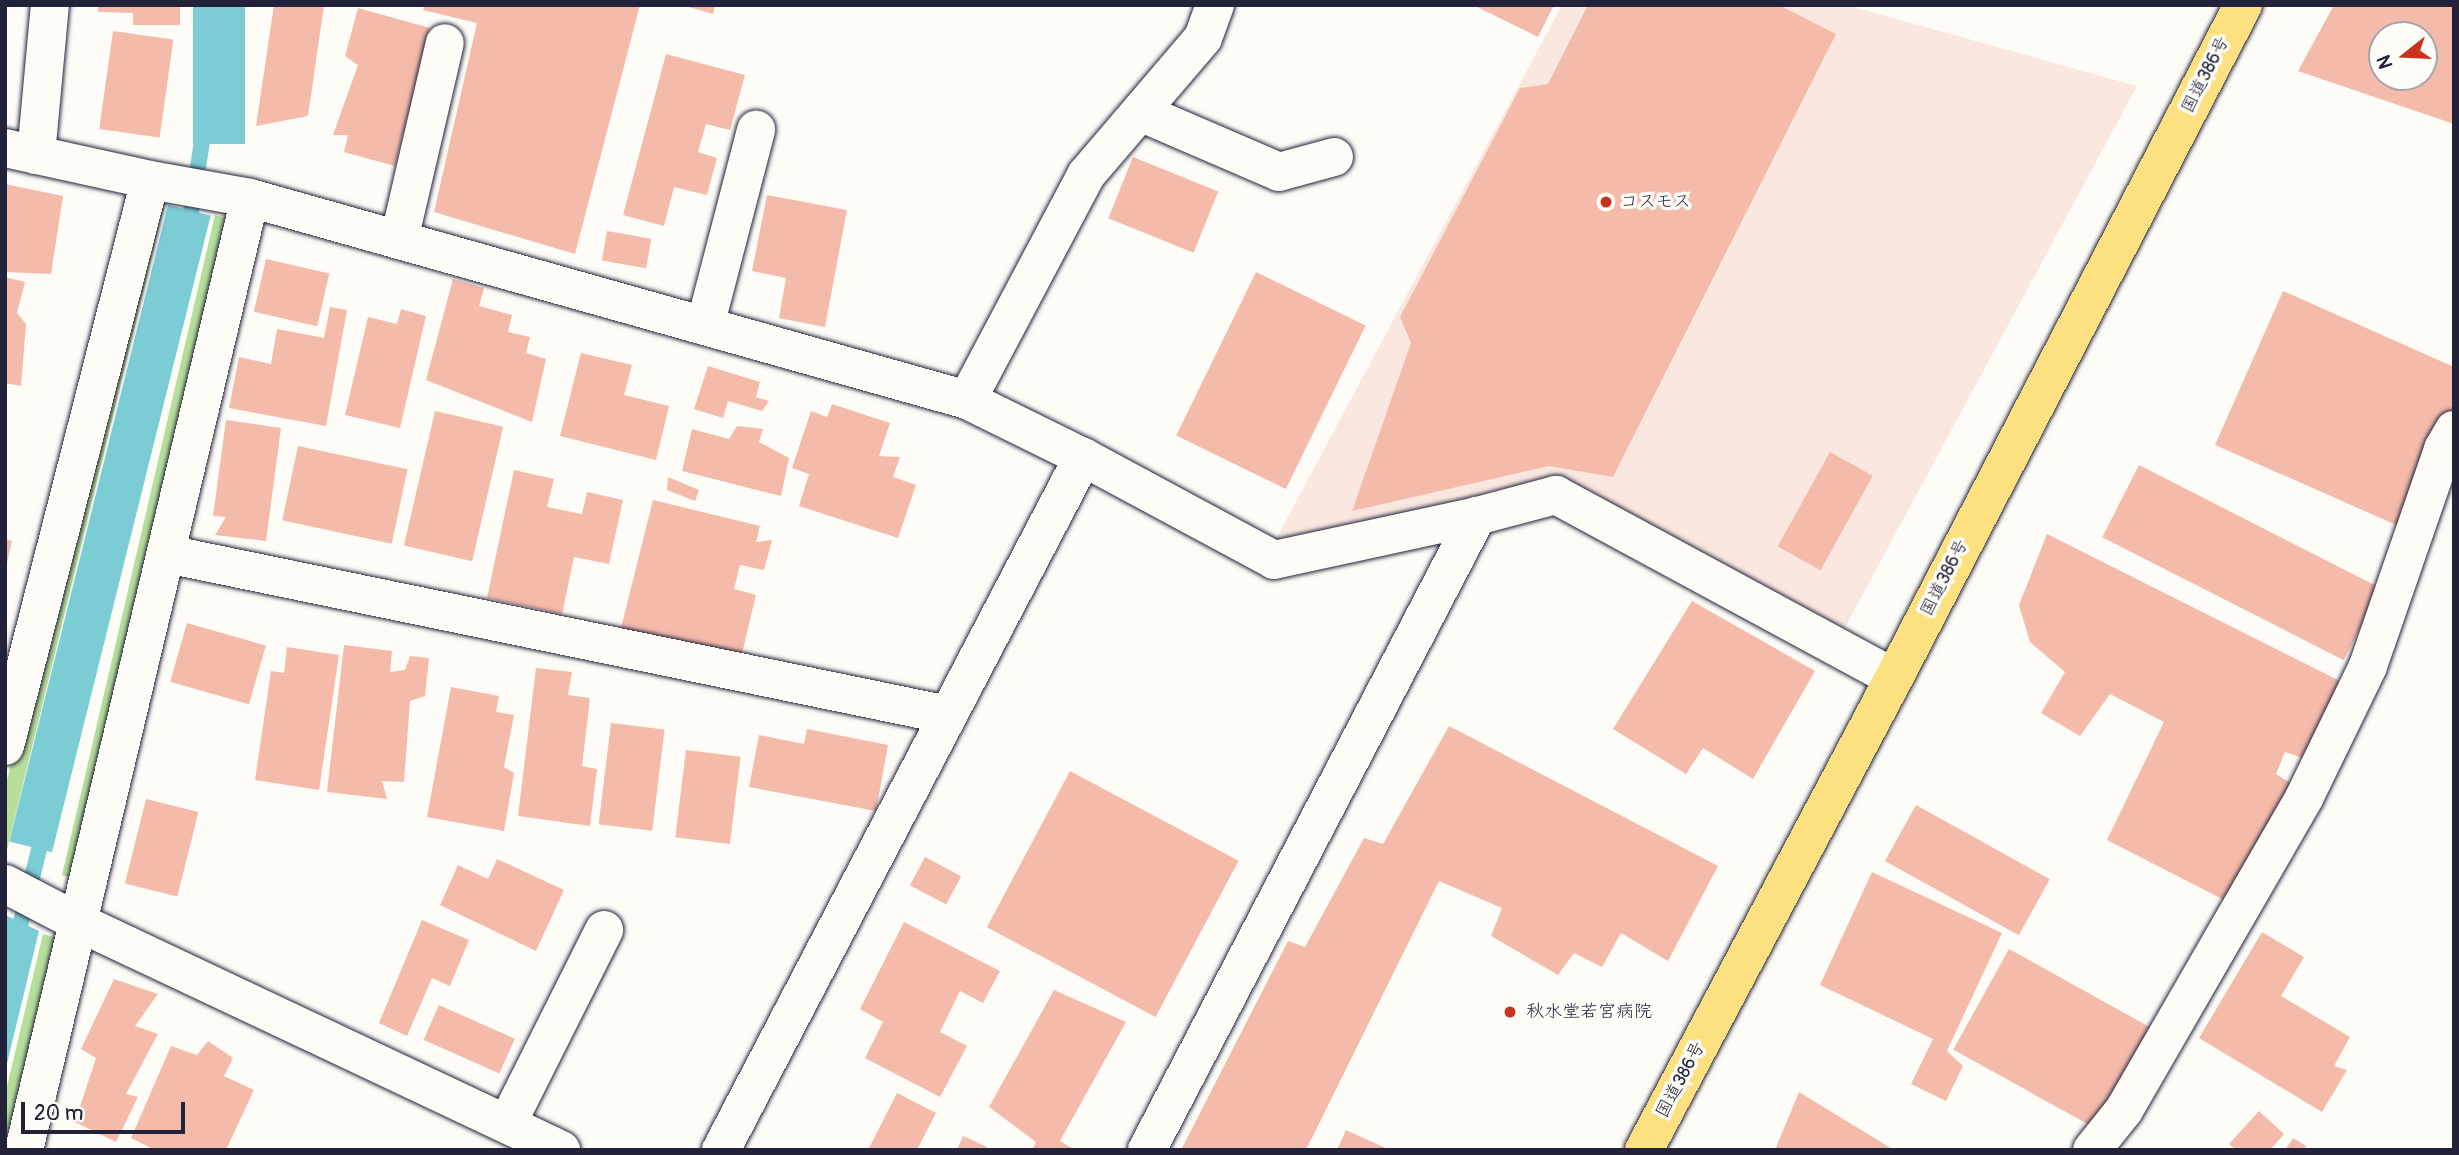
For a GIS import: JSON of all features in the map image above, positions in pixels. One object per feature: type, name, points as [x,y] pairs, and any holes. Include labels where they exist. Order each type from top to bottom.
[{"type":"highway","name":"国道386号","points":[[1644,1150],[1894,678],[2243,5]]},
{"type":"street","points":[[50,5],[21,152],[250,198],[967,400],[1083,457],[1274,560],[1477,516],[1556,495],[1894,678]]},
{"type":"street","points":[[967,400],[1086,175],[1203,38],[1215,5]]},
{"type":"street","points":[[399,240],[445,43]]},
{"type":"street","points":[[1140,112],[1279,172],[1334,157]]},
{"type":"street","points":[[705,326],[756,130]]},
{"type":"street","points":[[5,746],[150,180]]},
{"type":"street","points":[[24,1150],[250,198]]},
{"type":"street","points":[[2092,1150],[2124,1110],[2311,785],[2368,666],[2443,449],[2454,430]]},
{"type":"street","points":[[721,1150],[1083,457]]},
{"type":"street","points":[[1146,1150],[1477,516]]},
{"type":"street","points":[[167,554],[948,715]]},
{"type":"street","points":[[5,884],[80,923],[561,1150]]},
{"type":"street","points":[[507,1124],[604,930]]},
{"type":"shaded area","points":[[1562,5],[1846,5],[2137,86],[1842,633],[1555,483],[1275,541]]},
{"type":"green space","points":[[151,206],[164,207],[5,858],[5,788]]},
{"type":"green space","points":[[215,215],[235,221],[79,881],[62,875]]},
{"type":"green space","points":[[43,934],[62,939],[12,1150],[5,1150],[5,1095]]},
{"type":"water","points":[[193,5],[245,5],[245,144],[193,144]]},
{"type":"water","points":[[168,205],[211,216],[52,852],[9,842]]},
{"type":"water","points":[[5,915],[39,931],[5,1072]]},
{"type":"building","points":[[98,5],[180,5],[180,25],[133,25],[133,13],[98,12]]},
{"type":"building","points":[[274,5],[324,5],[308,116],[256,126]]},
{"type":"building","points":[[425,5],[640,5],[575,254],[434,212],[477,23],[423,10]]},
{"type":"building","points":[[682,5],[715,5],[713,14]]},
{"type":"building","points":[[1473,5],[1554,5],[1538,37]]},
{"type":"building","name":"コスモス","points":[[1588,5],[1779,5],[1836,34],[1613,477],[1549,466],[1352,511],[1411,343],[1400,317],[1520,88],[1548,84]]},
{"type":"building","points":[[2334,5],[2454,5],[2454,124],[2298,71]]},
{"type":"building","points":[[358,8],[430,28],[395,166],[344,152],[348,135],[333,135],[358,65],[345,56]]},
{"type":"building","points":[[113,31],[173,39],[160,138],[99,129]]},
{"type":"building","points":[[666,54],[745,75],[730,130],[706,124],[698,152],[717,158],[707,195],[674,187],[664,226],[623,215]]},
{"type":"building","points":[[1133,157],[1218,191],[1194,253],[1108,218]]},
{"type":"building","points":[[5,184],[63,196],[51,274],[5,272]]},
{"type":"building","points":[[767,195],[847,210],[825,327],[779,318],[786,278],[752,271]]},
{"type":"building","points":[[607,231],[651,239],[646,268],[602,261]]},
{"type":"building","points":[[266,259],[329,274],[317,326],[254,312]]},
{"type":"building","points":[[1256,272],[1366,325],[1286,489],[1176,436]]},
{"type":"building","points":[[5,277],[25,282],[17,313],[26,324],[21,386],[5,383]]},
{"type":"building","points":[[453,279],[484,288],[479,306],[512,315],[508,332],[530,337],[526,353],[546,359],[532,422],[426,380]]},
{"type":"building","points":[[2283,291],[2454,367],[2454,407],[2401,527],[2215,445]]},
{"type":"building","points":[[330,307],[347,310],[326,426],[229,408],[239,357],[271,364],[277,329],[324,338]]},
{"type":"building","points":[[401,309],[426,316],[400,428],[345,415],[368,317],[397,324]]},
{"type":"building","points":[[581,353],[632,365],[624,395],[669,406],[656,460],[560,436]]},
{"type":"building","points":[[708,366],[760,382],[756,397],[769,401],[762,411],[728,401],[723,418],[694,409]]},
{"type":"building","points":[[832,404],[890,423],[879,456],[900,457],[893,477],[916,485],[898,538],[799,506],[809,474],[792,468],[811,411],[827,417]]},
{"type":"building","points":[[435,411],[503,427],[472,561],[404,545]]},
{"type":"building","points":[[226,420],[281,428],[266,541],[215,535],[226,517],[213,516]]},
{"type":"building","points":[[737,426],[763,429],[759,442],[789,458],[781,496],[682,471],[692,429],[729,439]]},
{"type":"building","points":[[298,446],[408,469],[392,544],[282,520]]},
{"type":"building","points":[[1830,452],[1873,476],[1820,570],[1778,546]]},
{"type":"building","points":[[2139,465],[2380,588],[2344,660],[2102,537]]},
{"type":"building","points":[[514,470],[554,479],[547,507],[582,514],[587,492],[623,500],[609,564],[574,557],[562,614],[487,598]]},
{"type":"building","points":[[668,477],[699,490],[695,501],[667,490]]},
{"type":"building","points":[[653,500],[760,526],[756,542],[772,540],[764,570],[740,565],[734,589],[756,595],[741,658],[621,628]]},
{"type":"building","points":[[2047,534],[2346,684],[2312,761],[2285,752],[2276,774],[2295,786],[2230,903],[2107,840],[2164,722],[2110,694],[2080,736],[2041,713],[2065,672],[2030,642],[2019,605]]},
{"type":"building","points":[[5,539],[12,541],[6,567],[5,567]]},
{"type":"building","points":[[1692,601],[1815,671],[1753,779],[1703,748],[1686,774],[1613,729]]},
{"type":"building","points":[[187,623],[266,646],[249,704],[170,682]]},
{"type":"building","points":[[344,645],[392,651],[390,672],[405,670],[410,656],[429,658],[425,696],[410,701],[404,782],[382,781],[387,799],[327,792]]},
{"type":"building","points":[[287,647],[339,655],[319,790],[255,780],[271,671],[284,673]]},
{"type":"building","points":[[536,668],[572,672],[568,695],[590,698],[582,766],[597,769],[590,826],[518,816]]},
{"type":"building","points":[[451,687],[499,696],[496,712],[514,715],[504,767],[514,773],[504,831],[427,817]]},
{"type":"building","points":[[611,723],[665,730],[652,831],[599,824]]},
{"type":"building","points":[[1449,726],[1718,866],[1668,961],[1621,933],[1602,967],[1574,953],[1558,975],[1491,936],[1502,908],[1439,881],[1306,1150],[1181,1150],[1288,941],[1305,947],[1364,838],[1383,844]]},
{"type":"building","points":[[807,729],[888,745],[876,811],[749,787],[759,735],[804,744]]},
{"type":"building","points":[[686,750],[741,757],[730,844],[675,837]]},
{"type":"building","points":[[1070,771],[1239,861],[1156,1017],[987,927]]},
{"type":"building","points":[[146,799],[198,812],[177,896],[125,883]]},
{"type":"building","points":[[1916,805],[2050,879],[2019,935],[1885,861]]},
{"type":"building","points":[[925,857],[961,876],[946,905],[910,885]]},
{"type":"building","points":[[497,859],[564,890],[536,951],[440,905],[458,865],[488,879]]},
{"type":"building","points":[[1872,872],[2002,933],[1947,1051],[1963,1066],[1946,1101],[1911,1084],[1933,1039],[1820,985]]},
{"type":"building","points":[[422,920],[469,940],[450,986],[432,978],[407,1036],[379,1023]]},
{"type":"building","points":[[904,922],[1000,971],[983,1003],[960,991],[940,1032],[967,1046],[940,1097],[865,1058],[883,1022],[860,1009]]},
{"type":"building","points":[[2262,932],[2304,957],[2281,996],[2350,1037],[2334,1066],[2347,1070],[2322,1112],[2199,1038]]},
{"type":"building","points":[[2009,949],[2152,1028],[2096,1129],[1953,1050]]},
{"type":"building","points":[[114,979],[158,994],[135,1026],[158,1034],[126,1094],[138,1097],[116,1142],[75,1122],[96,1058],[81,1049]]},
{"type":"building","points":[[1054,990],[1126,1022],[1060,1141],[1075,1150],[1032,1150],[1036,1142],[989,1107]]},
{"type":"building","points":[[439,1005],[515,1039],[499,1073],[424,1040]]},
{"type":"building","points":[[208,1041],[233,1058],[224,1076],[254,1090],[226,1150],[155,1150],[131,1138],[171,1046],[197,1055]]},
{"type":"building","points":[[1799,1092],[1894,1150],[1775,1150]]},
{"type":"building","points":[[897,1093],[936,1113],[917,1150],[868,1150]]},
{"type":"building","points":[[2259,1111],[2284,1134],[2270,1150],[2236,1150],[2229,1144]]},
{"type":"building","points":[[1346,1130],[1390,1150],[1337,1150]]},
{"type":"building","points":[[963,1136],[987,1147],[985,1150],[957,1150]]},
{"type":"building","points":[[2293,1138],[2306,1146],[2304,1150],[2285,1150]]},
{"type":"waterway","points":[[188,231],[204,129]]},
{"type":"waterway","points":[[16,942],[42,838]]},
{"type":"place","name":"コスモス","points":[[1606,202]]},
{"type":"place","name":"秋水堂若宮病院","points":[[1510,1012]]}]
